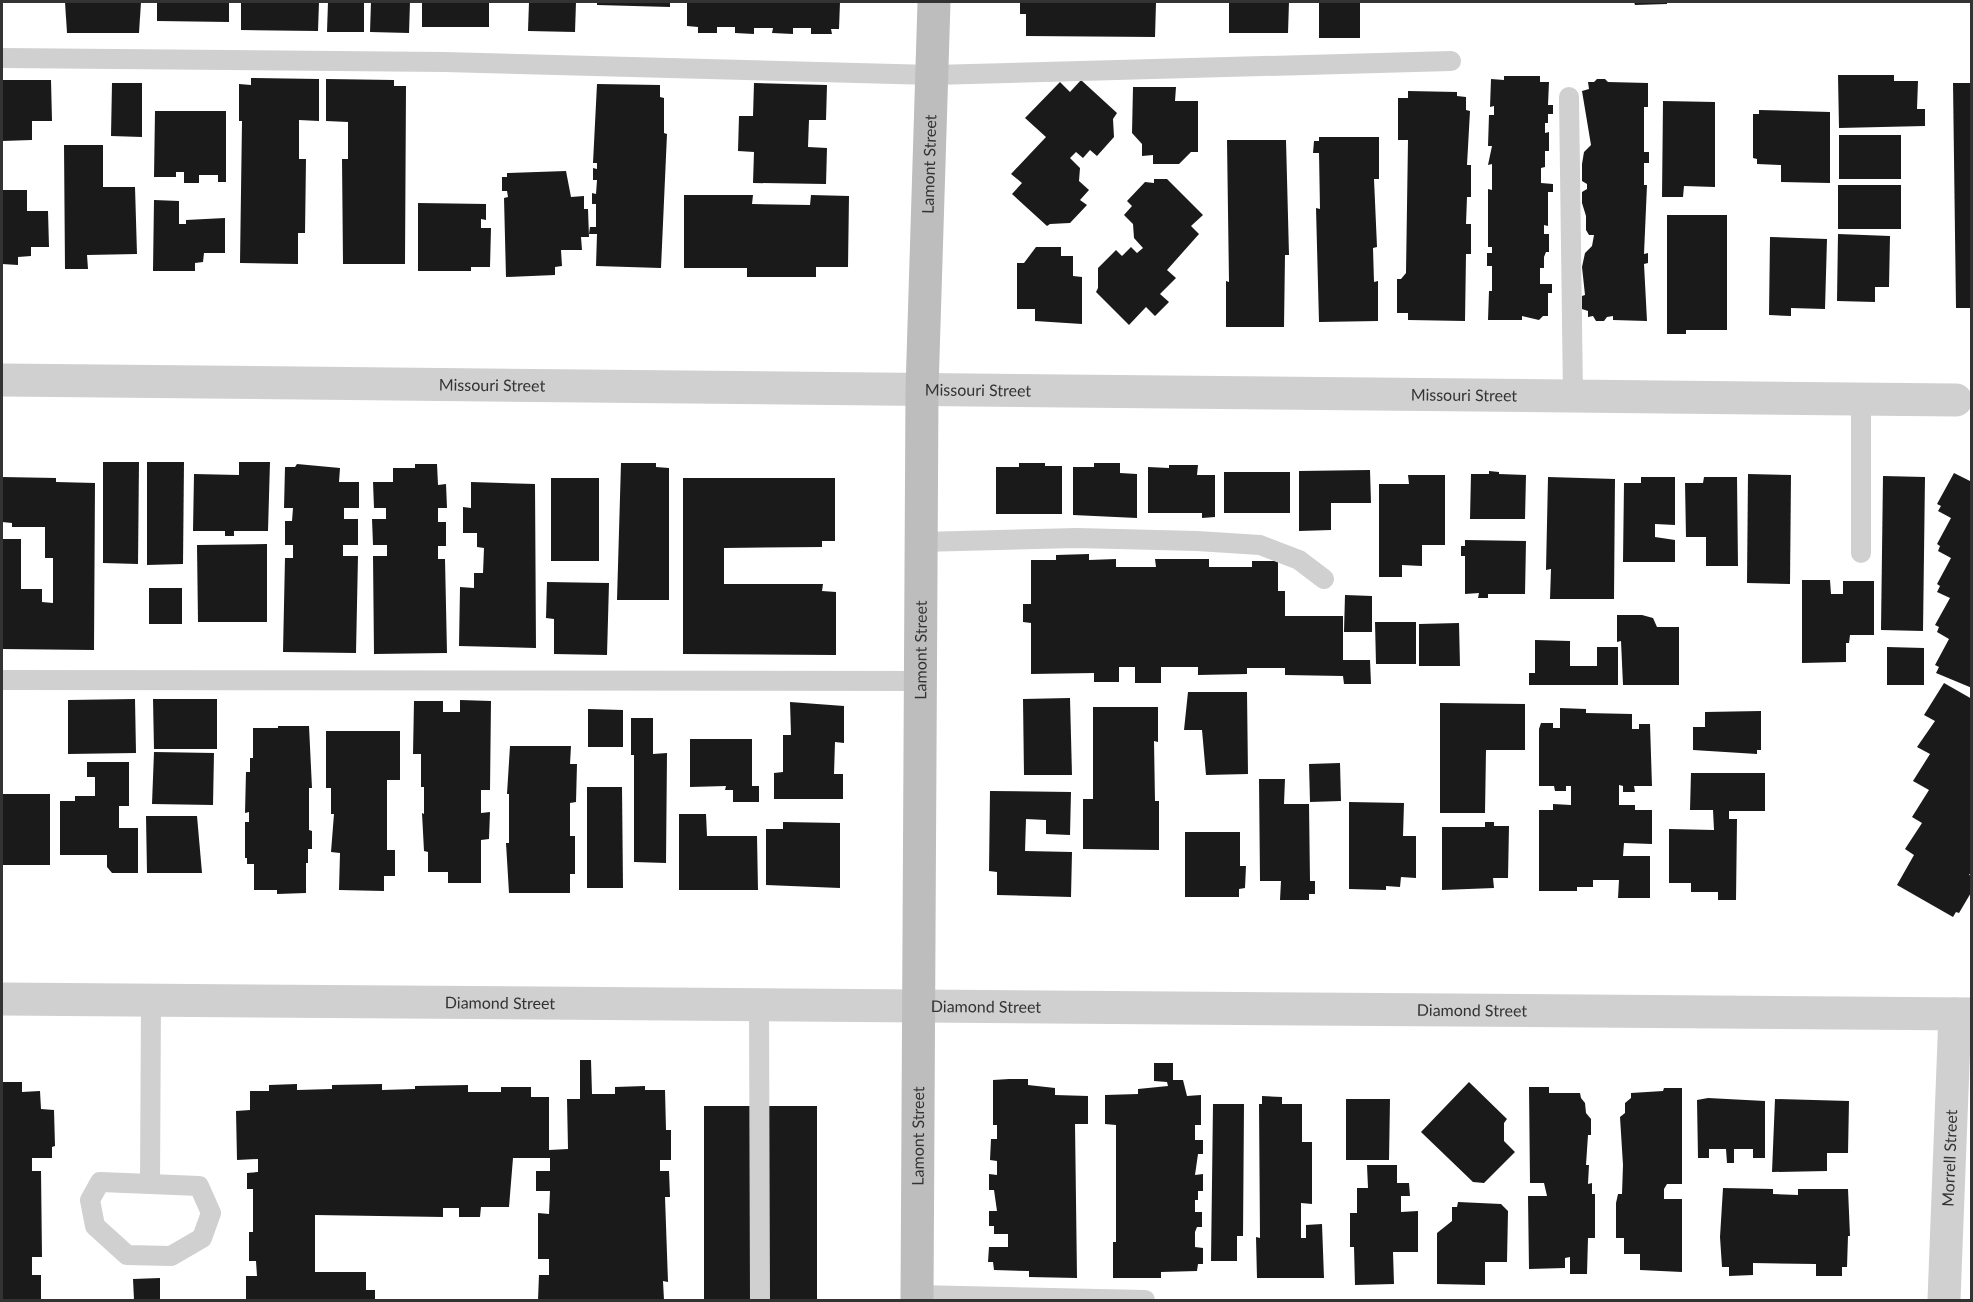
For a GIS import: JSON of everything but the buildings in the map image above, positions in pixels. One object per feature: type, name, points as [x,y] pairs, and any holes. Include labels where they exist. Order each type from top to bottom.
[{"type":"street","name":"Lamont Street","points":[[917,1298],[922,390],[934,2]]},
{"type":"street","name":"Missouri Street","points":[[2,380],[1956,400]]},
{"type":"street","name":"Diamond Street","points":[[2,999],[1963,1014]]},
{"type":"street","name":"Morrell Street","points":[[1944,1300],[1963,1014]]},
{"type":"lane","points":[[2,58],[444,62],[933,75],[1451,61]]},
{"type":"lane","points":[[1569,97],[1573,396]]},
{"type":"lane","points":[[1861,399],[1861,553]]},
{"type":"lane","points":[[921,542],[1077,538],[1260,545],[1299,560],[1324,579]]},
{"type":"lane","points":[[2,680],[919,681]]},
{"type":"lane","points":[[150,1184],[151,1000]]},
{"type":"lane","points":[[759,1005],[760,1300]]},
{"type":"lane","points":[[100,1182],[150,1184],[199,1186],[211,1213],[202,1238],[171,1256],[128,1255],[95,1226],[90,1200],[100,1182]]},
{"type":"lane","points":[[917,1298],[1145,1300]]}]
